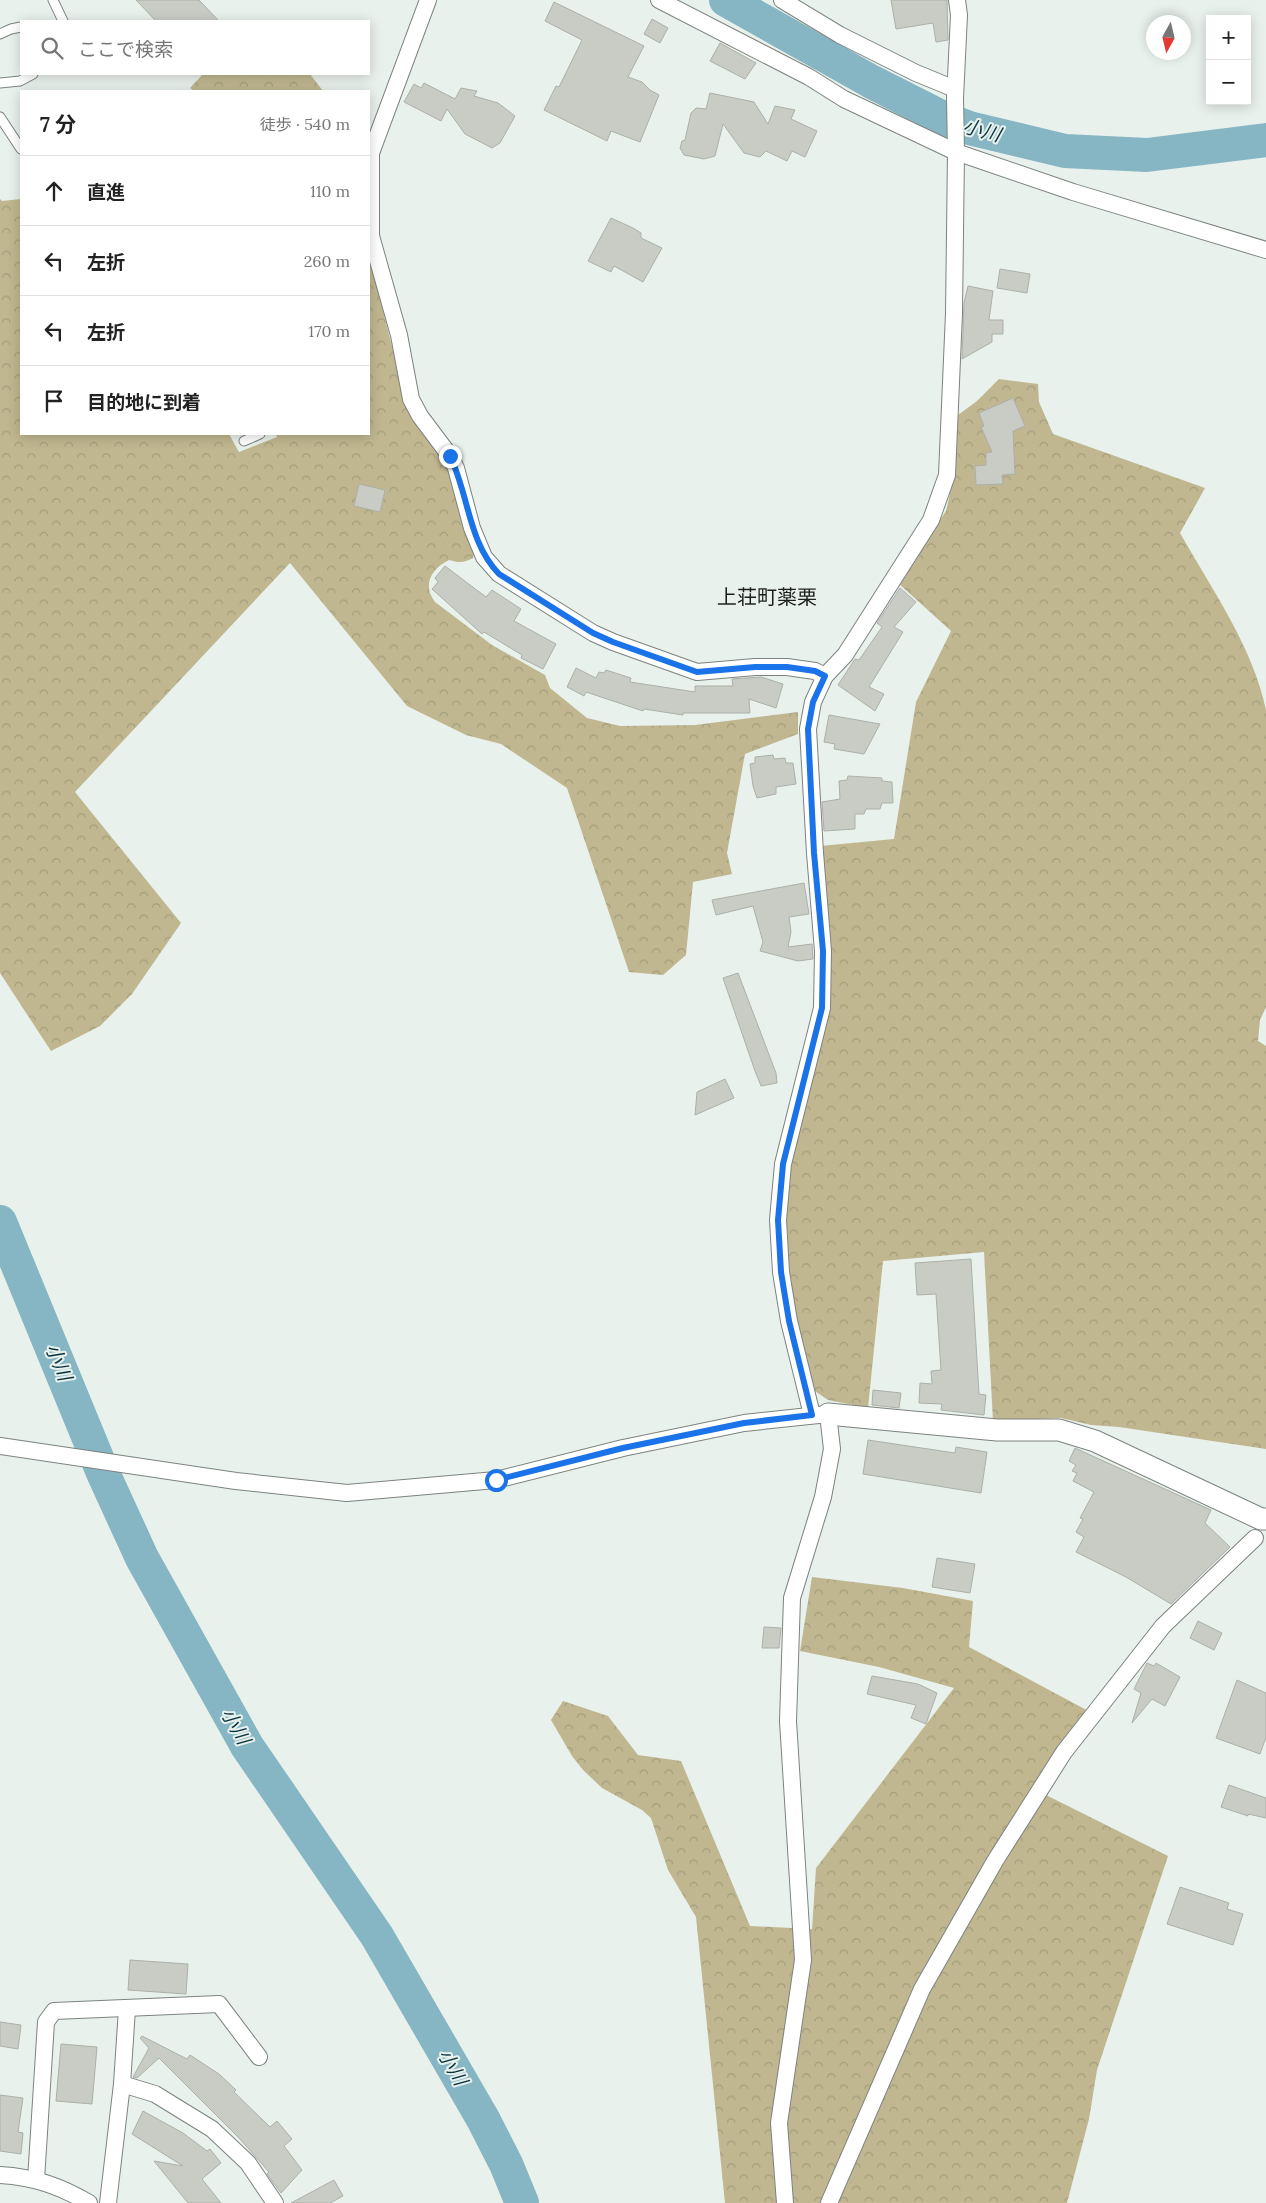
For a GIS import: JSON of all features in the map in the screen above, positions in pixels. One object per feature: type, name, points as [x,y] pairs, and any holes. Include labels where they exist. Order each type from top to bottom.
[{"type":"street","points":[[428,0],[371,153],[371,236],[399,335],[411,399],[420,416],[450,456],[456,468],[472,528],[484,557],[499,574],[593,633],[697,672],[755,667],[787,667],[815,671],[825,676]]},
{"type":"street","points":[[659,0],[809,77],[844,99],[956,152],[1073,192],[1266,250]]},
{"type":"street","points":[[785,2203],[779,2124],[803,1960],[788,1721],[792,1598],[823,1497],[832,1449],[789,1321],[781,1272],[778,1220],[783,1164],[822,1008],[823,951],[814,853],[808,729],[813,702],[825,676],[845,655],[931,520],[947,475],[954,322],[955,94],[959,46],[957,0]]},
{"type":"street","points":[[791,2],[866,48],[955,94]]},
{"type":"street","points":[[0,1446],[129,1463],[236,1481],[347,1493],[496,1480],[623,1448],[744,1423],[820,1414],[997,1430],[1059,1430],[1095,1441],[1260,1519],[1266,1519]]},
{"type":"street","points":[[829,2203],[922,1988],[995,1861],[1059,1761],[1163,1626],[1254,1538]]},
{"type":"street","points":[[36,2180],[46,2022],[54,2011],[218,2004],[259,2057]]},
{"type":"street","points":[[108,2203],[122,2084],[127,2009]]},
{"type":"street","points":[[122,2084],[155,2094],[212,2129],[248,2163],[275,2203]]},
{"type":"street","points":[[0,2175],[20,2176],[65,2189],[89,2203]]},
{"type":"lane","points":[[53,0],[63,20]]},
{"type":"lane","points":[[0,34],[20,27]]},
{"type":"lane","points":[[0,83],[20,81],[31,75]]},
{"type":"lane","points":[[0,116],[20,147]]},
{"type":"lane","points":[[244,441],[258,435]]},
{"type":"green space","points":[[202,75],[311,75],[322,90],[193,90],[190,88]]},
{"type":"green space","points":[[0,199],[2,201],[20,199],[20,435],[230,435],[239,452],[277,437],[276,435],[370,435],[370,259],[407,406],[448,463],[474,553],[473,558],[464,562],[449,560],[433,573],[430,578],[429,590],[435,602],[492,645],[545,675],[550,688],[587,718],[620,726],[695,725],[798,712],[798,734],[745,754],[727,853],[732,874],[693,882],[686,955],[663,975],[629,972],[567,788],[501,744],[466,735],[407,706],[290,563],[75,792],[181,923],[132,994],[100,1026],[51,1051],[0,973]]},
{"type":"green space","points":[[999,379],[1038,384],[1039,402],[1053,434],[1205,488],[1180,533],[1230,618],[1260,687],[1266,710],[1266,1007],[1260,1020],[1258,1041],[1266,1046],[1266,1449],[1119,1427],[1091,1425],[1061,1418],[993,1421],[984,1252],[883,1261],[868,1408],[828,1400],[812,1389],[801,1349],[786,1246],[788,1181],[791,1159],[816,1061],[820,846],[894,839],[916,702],[951,631],[898,583],[946,511],[952,485],[958,415],[977,401]]},
{"type":"green space","points":[[812,1577],[903,1588],[973,1601],[969,1647],[1094,1714],[1038,1791],[1168,1856],[1097,2070],[1089,2119],[1067,2203],[725,2203],[696,1917],[668,1870],[651,1818],[642,1810],[602,1788],[583,1770],[572,1756],[551,1720],[563,1701],[608,1716],[638,1755],[681,1761],[750,1926],[812,1929],[816,1868],[954,1688],[879,1667],[800,1651]]},
{"type":"building","points":[[136,0],[199,0],[218,20],[155,20]]},
{"type":"building","points":[[891,0],[947,0],[948,40],[936,42],[933,23],[896,29]]},
{"type":"building","points":[[554,2],[644,46],[628,77],[642,82],[659,95],[640,142],[611,131],[607,141],[544,110],[556,86],[559,87],[582,40],[545,21]]},
{"type":"building","points":[[652,19],[668,28],[660,43],[644,34]]},
{"type":"building","points":[[720,43],[756,63],[745,79],[710,61]]},
{"type":"building","points":[[424,83],[455,99],[461,88],[477,91],[474,96],[498,103],[515,116],[500,143],[492,148],[465,134],[447,109],[441,121],[404,102],[414,84],[421,88]]},
{"type":"building","points":[[710,93],[754,102],[768,124],[775,106],[795,110],[791,119],[817,131],[805,157],[792,151],[787,161],[766,151],[760,157],[744,153],[723,124],[715,156],[704,159],[684,155],[680,148],[682,141],[685,140],[691,113],[696,108],[706,109]]},
{"type":"building","points":[[611,218],[633,228],[641,233],[641,238],[662,248],[643,282],[614,266],[611,272],[588,261]]},
{"type":"building","points":[[1000,269],[1030,274],[1027,293],[997,288]]},
{"type":"building","points":[[968,286],[993,291],[989,320],[1003,320],[1003,334],[992,334],[992,342],[962,359],[964,303]]},
{"type":"building","points":[[1013,398],[1025,426],[1013,431],[1015,474],[1002,475],[1003,484],[976,485],[975,466],[986,465],[986,453],[992,452],[981,427],[984,426],[979,413]]},
{"type":"building","points":[[359,484],[385,490],[380,512],[354,506]]},
{"type":"building","points":[[445,566],[486,597],[492,590],[521,609],[514,621],[556,644],[543,669],[521,658],[522,655],[484,632],[482,634],[432,589],[438,582],[435,578]]},
{"type":"building","points":[[900,588],[916,602],[894,627],[903,632],[869,687],[884,694],[875,711],[838,685],[855,659],[859,660],[882,627],[877,623]]},
{"type":"building","points":[[576,668],[596,678],[599,672],[604,673],[606,670],[631,678],[630,682],[695,692],[695,686],[733,686],[732,679],[761,677],[783,684],[776,708],[749,699],[750,713],[683,713],[683,715],[644,709],[643,711],[586,692],[584,696],[567,687]]},
{"type":"building","points":[[829,715],[880,724],[864,754],[834,749],[835,744],[824,742]]},
{"type":"building","points":[[773,755],[774,759],[785,758],[786,763],[793,763],[796,784],[776,787],[776,794],[757,798],[750,764],[755,763],[755,757]]},
{"type":"building","points":[[848,776],[882,778],[882,781],[892,782],[893,803],[882,803],[880,809],[866,809],[864,814],[855,814],[855,829],[824,831],[822,802],[840,799],[839,781],[847,780]]},
{"type":"building","points":[[804,883],[809,914],[789,917],[791,932],[788,947],[812,944],[813,959],[798,961],[760,951],[763,942],[753,906],[716,915],[712,900]]},
{"type":"building","points":[[738,973],[776,1073],[777,1083],[761,1086],[755,1071],[723,978]]},
{"type":"building","points":[[725,1079],[734,1098],[695,1115],[697,1092]]},
{"type":"building","points":[[971,1259],[979,1394],[986,1395],[984,1415],[941,1410],[942,1404],[919,1403],[920,1383],[932,1384],[931,1371],[941,1370],[936,1294],[917,1295],[915,1263]]},
{"type":"building","points":[[873,1390],[901,1393],[899,1408],[872,1405]]},
{"type":"building","points":[[868,1440],[955,1453],[956,1447],[987,1452],[981,1493],[863,1474]]},
{"type":"building","points":[[1075,1448],[1211,1510],[1205,1523],[1230,1547],[1171,1604],[1126,1577],[1076,1552],[1084,1537],[1076,1532],[1083,1519],[1080,1518],[1094,1492],[1073,1481],[1077,1473],[1072,1471],[1076,1465],[1069,1461]]},
{"type":"building","points":[[937,1558],[975,1564],[970,1593],[932,1587]]},
{"type":"building","points":[[1198,1621],[1222,1633],[1214,1650],[1190,1638]]},
{"type":"building","points":[[764,1627],[781,1628],[779,1648],[762,1648]]},
{"type":"building","points":[[1147,1663],[1154,1666],[1156,1663],[1180,1677],[1165,1706],[1152,1699],[1132,1723],[1141,1693],[1134,1689]]},
{"type":"building","points":[[872,1676],[918,1684],[937,1693],[926,1724],[911,1718],[916,1705],[867,1694]]},
{"type":"building","points":[[1237,1680],[1266,1693],[1266,1737],[1260,1754],[1216,1738]]},
{"type":"building","points":[[1229,1785],[1266,1798],[1266,1818],[1248,1814],[1248,1816],[1221,1807]]},
{"type":"building","points":[[1180,1887],[1229,1903],[1227,1909],[1243,1914],[1233,1945],[1167,1924]]},
{"type":"building","points":[[130,1960],[188,1964],[186,1994],[128,1990]]},
{"type":"building","points":[[0,2022],[21,2025],[18,2049],[0,2046]]},
{"type":"building","points":[[142,2036],[187,2059],[190,2055],[219,2074],[236,2090],[234,2092],[270,2127],[277,2121],[292,2139],[284,2146],[302,2170],[281,2193],[267,2174],[269,2172],[239,2138],[159,2058],[137,2078],[133,2077],[149,2048],[140,2038]]},
{"type":"building","points":[[61,2044],[97,2047],[92,2104],[56,2101]]},
{"type":"building","points":[[0,2095],[23,2098],[18,2132],[23,2133],[21,2154],[0,2151]]},
{"type":"building","points":[[143,2111],[183,2133],[207,2151],[210,2149],[221,2163],[202,2179],[221,2203],[188,2203],[154,2161],[183,2166],[132,2134]]},
{"type":"building","points":[[334,2180],[343,2196],[330,2203],[291,2203]]},
{"type":"waterway","name":"小川","points":[[726,0],[872,82],[945,119],[969,128],[1065,151],[1147,155],[1266,140]]},
{"type":"waterway","name":"小川","points":[[0,1222],[104,1475],[142,1558],[247,1746],[377,1936],[483,2119],[506,2164],[522,2203]]},
{"type":"district","name":"上荘町薬栗","points":[[767,596]]},
{"type":"route","points":[[450,456],[456,468],[472,528],[484,557],[491,566],[499,574],[593,633],[697,672],[755,667],[787,667],[815,671],[825,676],[813,702],[808,729],[814,853],[823,951],[822,1008],[783,1164],[778,1220],[781,1272],[789,1321],[812,1415],[744,1423],[623,1448],[496,1480]]}]
